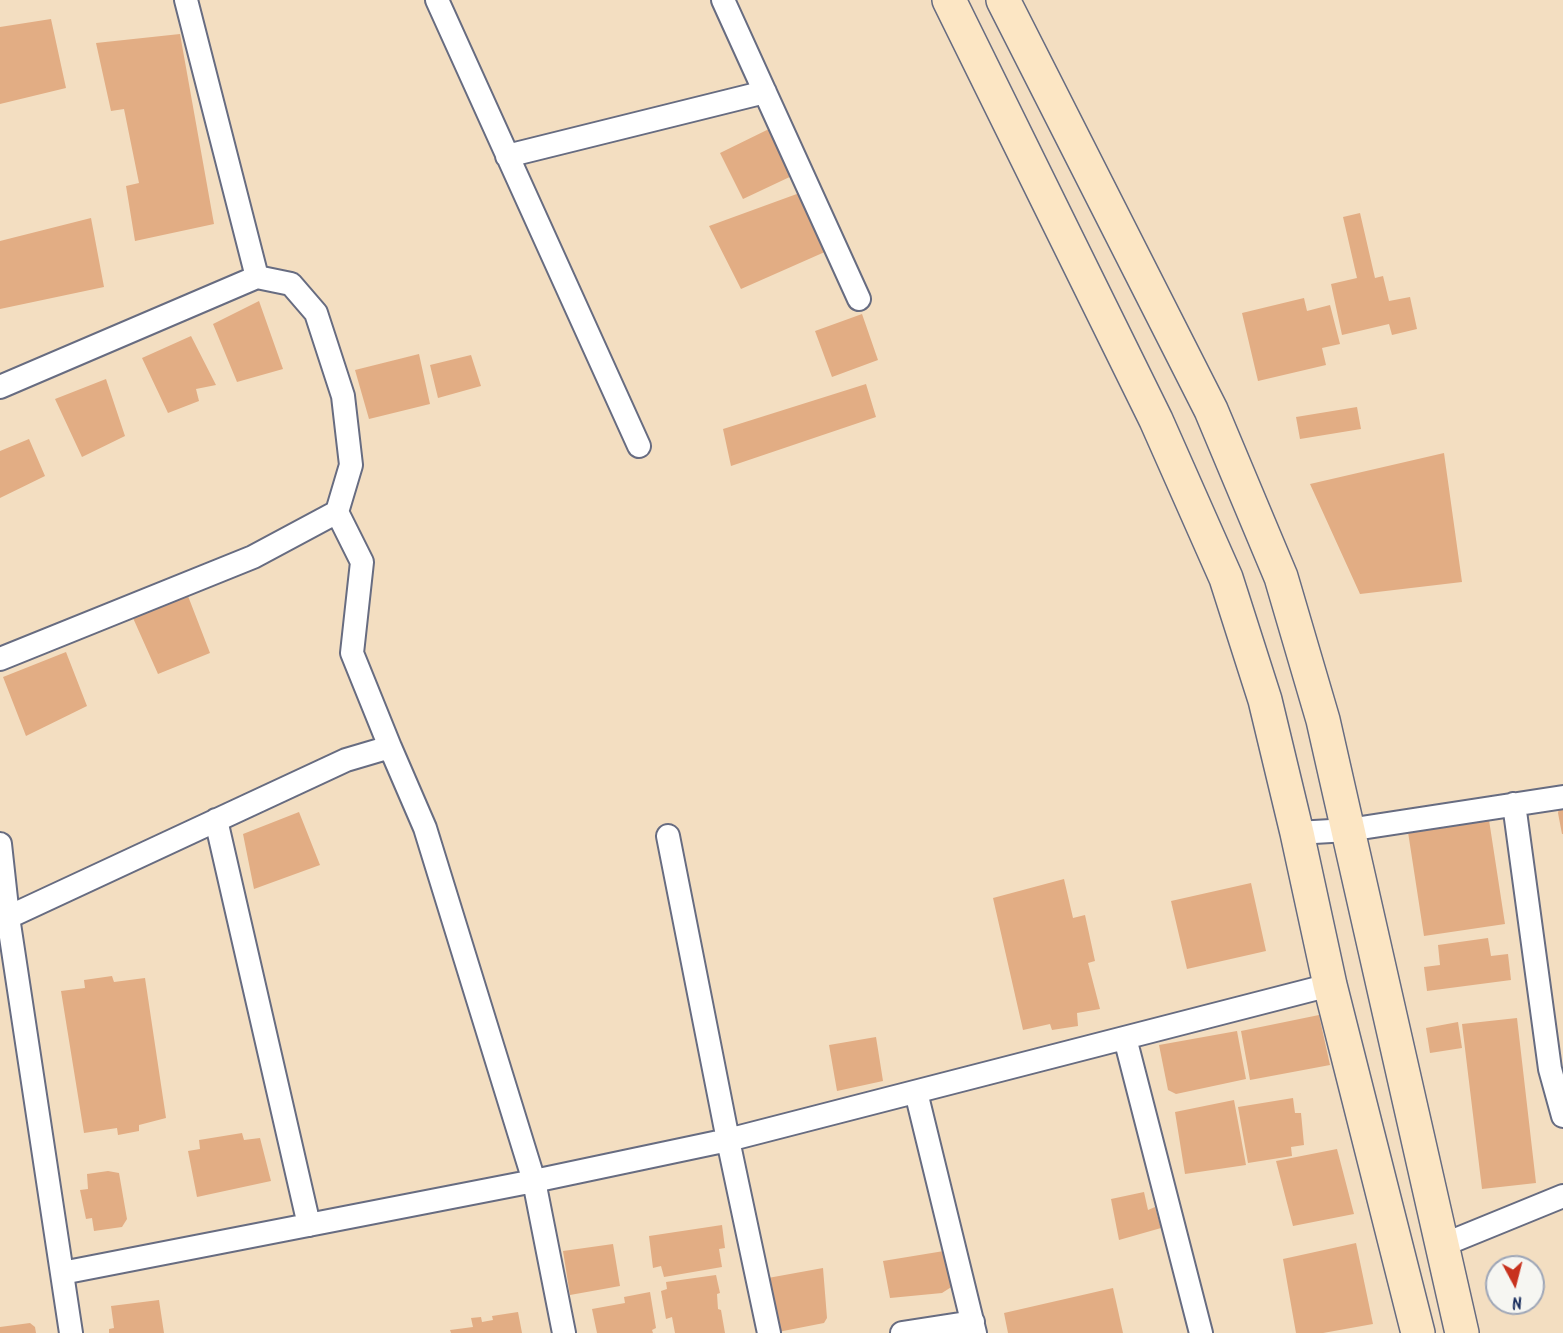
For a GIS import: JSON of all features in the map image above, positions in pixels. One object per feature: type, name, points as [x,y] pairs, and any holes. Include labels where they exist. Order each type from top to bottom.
[{"type":"main road","points":[[949,0],[1156,420],[1226,578],[1265,700],[1330,985],[1418,1333]]},
{"type":"main road","points":[[1003,0],[1211,410],[1281,577],[1323,720],[1462,1333]]},
{"type":"street","points":[[186,0],[257,277]]},
{"type":"street","points":[[437,0],[639,446]]},
{"type":"street","points":[[723,0],[860,299]]},
{"type":"street","points":[[507,156],[765,92]]},
{"type":"street","points":[[0,387],[257,277],[291,284],[316,313],[343,396],[351,465],[337,512],[362,562],[352,653],[425,828],[534,1181],[564,1333]]},
{"type":"street","points":[[0,659],[253,557],[337,512]]},
{"type":"street","points":[[4,919],[346,760],[390,747]]},
{"type":"street","points":[[1297,833],[1348,830],[1563,797]]},
{"type":"street","points":[[1514,804],[1550,1070],[1563,1116]]},
{"type":"street","points":[[216,820],[309,1225]]},
{"type":"street","points":[[669,836],[728,1140],[769,1333]]},
{"type":"street","points":[[0,844],[4,919],[71,1333]]},
{"type":"street","points":[[62,1273],[534,1181],[728,1140],[1330,985]]},
{"type":"street","points":[[1125,1038],[1201,1333]]},
{"type":"street","points":[[902,1333],[974,1327],[916,1092]]},
{"type":"street","points":[[1443,1245],[1563,1196]]},
{"type":"building","points":[[51,19],[66,88],[0,104],[0,27]]},
{"type":"building","points":[[180,34],[214,224],[135,241],[126,186],[139,183],[124,109],[111,111],[96,43]]},
{"type":"building","points":[[771,128],[796,174],[743,199],[720,153]]},
{"type":"building","points":[[805,191],[827,251],[741,289],[709,226]]},
{"type":"building","points":[[1360,213],[1375,278],[1383,276],[1389,301],[1410,297],[1417,329],[1392,335],[1389,324],[1342,335],[1331,284],[1357,278],[1343,217]]},
{"type":"building","points":[[91,218],[104,287],[0,309],[0,241]]},
{"type":"building","points":[[1304,298],[1307,311],[1330,305],[1340,344],[1322,348],[1326,365],[1258,381],[1242,313]]},
{"type":"building","points":[[259,301],[283,369],[237,382],[213,324]]},
{"type":"building","points":[[862,314],[878,360],[832,377],[815,331]]},
{"type":"building","points":[[191,336],[216,385],[196,389],[199,401],[168,413],[142,358]]},
{"type":"building","points":[[419,354],[430,404],[369,419],[355,370]]},
{"type":"building","points":[[471,355],[481,386],[438,398],[430,365]]},
{"type":"building","points":[[106,379],[125,436],[82,457],[55,399]]},
{"type":"building","points":[[866,384],[876,417],[731,466],[723,429]]},
{"type":"building","points":[[1357,407],[1361,429],[1300,439],[1296,417]]},
{"type":"building","points":[[29,439],[45,476],[0,498],[0,451]]},
{"type":"building","points":[[1444,453],[1462,582],[1360,594],[1310,484]]},
{"type":"building","points":[[188,596],[210,653],[158,674],[133,618]]},
{"type":"building","points":[[66,652],[87,706],[26,736],[3,677]]},
{"type":"building","points":[[1559,808],[1563,808],[1563,834],[1558,813]]},
{"type":"building","points":[[299,812],[320,865],[254,889],[243,834]]},
{"type":"building","points":[[1489,820],[1505,924],[1424,936],[1408,832]]},
{"type":"building","points":[[1064,879],[1073,918],[1085,915],[1095,961],[1088,963],[1100,1009],[1077,1013],[1078,1026],[1052,1030],[1050,1024],[1023,1030],[993,898]]},
{"type":"building","points":[[1251,883],[1266,951],[1187,969],[1171,901]]},
{"type":"building","points":[[1488,938],[1491,956],[1508,954],[1511,980],[1427,991],[1424,967],[1440,965],[1438,945]]},
{"type":"building","points":[[112,976],[114,982],[145,978],[166,1118],[139,1125],[139,1131],[118,1135],[117,1128],[84,1133],[61,991],[85,988],[84,980]]},
{"type":"building","points":[[1319,1015],[1330,1065],[1250,1080],[1241,1031]]},
{"type":"building","points":[[1517,1018],[1536,1183],[1482,1189],[1462,1024]]},
{"type":"building","points":[[1458,1022],[1462,1048],[1430,1053],[1426,1028]]},
{"type":"building","points":[[1237,1031],[1246,1079],[1176,1094],[1168,1090],[1159,1045]]},
{"type":"building","points":[[876,1037],[883,1081],[837,1091],[829,1045]]},
{"type":"building","points":[[1293,1098],[1295,1113],[1301,1113],[1304,1145],[1291,1147],[1292,1156],[1248,1163],[1238,1107]]},
{"type":"building","points":[[1234,1100],[1246,1165],[1185,1174],[1175,1112]]},
{"type":"building","points":[[242,1133],[244,1140],[260,1138],[271,1181],[197,1197],[188,1151],[200,1149],[199,1140]]},
{"type":"building","points":[[1337,1149],[1354,1214],[1293,1226],[1276,1161]]},
{"type":"building","points":[[108,1171],[119,1173],[127,1219],[122,1227],[94,1231],[92,1218],[86,1219],[80,1190],[88,1189],[87,1174]]},
{"type":"building","points":[[1144,1192],[1148,1210],[1155,1207],[1161,1228],[1119,1240],[1111,1199]]},
{"type":"building","points":[[722,1225],[725,1248],[719,1249],[722,1267],[664,1277],[661,1266],[653,1268],[649,1236]]},
{"type":"building","points":[[1356,1243],[1373,1324],[1323,1333],[1296,1333],[1283,1259]]},
{"type":"building","points":[[613,1244],[620,1286],[570,1295],[563,1251]]},
{"type":"building","points":[[950,1250],[956,1284],[942,1293],[890,1298],[883,1261]]},
{"type":"building","points":[[823,1268],[827,1318],[824,1323],[778,1332],[768,1278]]},
{"type":"building","points":[[716,1275],[720,1293],[717,1294],[718,1309],[721,1310],[725,1333],[675,1333],[672,1317],[666,1319],[661,1291],[667,1289],[666,1282]]},
{"type":"building","points":[[1113,1288],[1123,1333],[1008,1333],[1004,1313]]},
{"type":"building","points":[[650,1292],[656,1328],[652,1330],[653,1333],[597,1333],[592,1309],[625,1303],[624,1297]]},
{"type":"building","points":[[159,1300],[164,1333],[109,1333],[109,1329],[114,1328],[111,1306]]},
{"type":"building","points":[[518,1312],[522,1333],[451,1333],[450,1330],[473,1327],[471,1318],[481,1317],[482,1322],[493,1320],[492,1316]]},
{"type":"building","points":[[30,1323],[35,1327],[36,1333],[0,1333],[0,1327]]}]
